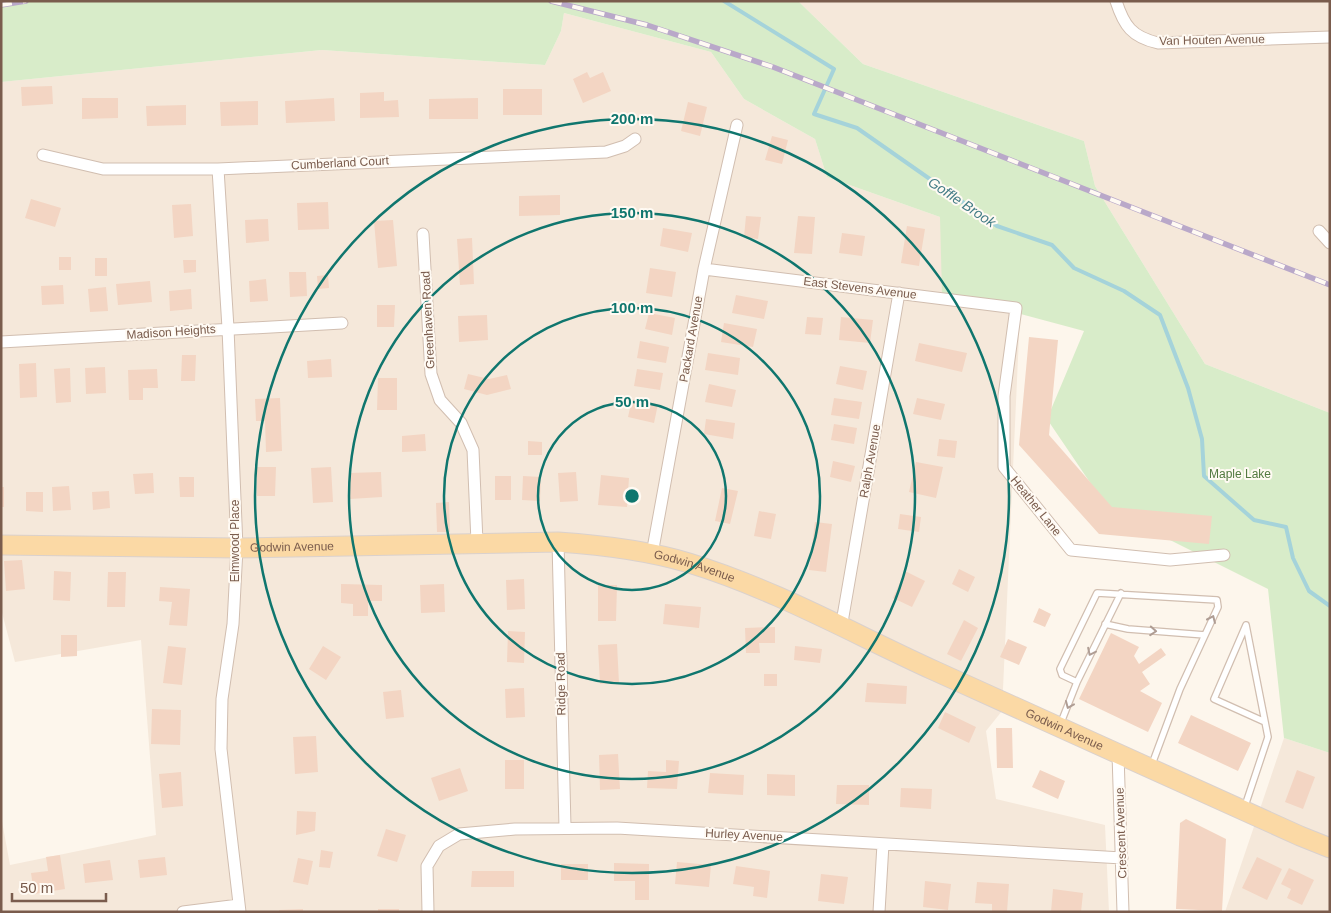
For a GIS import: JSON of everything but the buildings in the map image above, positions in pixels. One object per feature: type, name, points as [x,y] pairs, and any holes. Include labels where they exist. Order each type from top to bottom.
[{"type":"main road","name":"Godwin Avenue","points":[[1,545],[237,548],[476,542],[558,542],[595,544],[688,562],[779,597],[1059,728],[1330,848]]},
{"type":"street","name":"Van Houten Avenue","points":[[1116,1],[1121,18],[1129,29],[1143,39],[1158,43],[1330,37]]},
{"type":"street","name":"Packard Avenue","points":[[652,554],[704,270],[737,125]]},
{"type":"street","name":"Cumberland Court","points":[[43,156],[103,169],[218,169],[606,152],[625,146],[636,139]]},
{"type":"street","name":"Elmwood Place","points":[[218,169],[228,328],[237,548],[233,624],[222,699],[221,749],[239,908]]},
{"type":"street","points":[[1319,231],[1330,243]]},
{"type":"street","name":"Greenhaven Road","points":[[423,234],[431,374],[440,400],[460,423],[473,450],[476,542]]},
{"type":"street","name":"East Stevens Avenue","points":[[704,270],[1016,308]]},
{"type":"street","name":"Ralph Avenue","points":[[842,628],[898,293]]},
{"type":"street","name":"Heather Lane","points":[[1016,308],[1004,396],[1004,467],[1072,550],[1170,560],[1224,554]]},
{"type":"street","name":"Madison Heights","points":[[1,342],[342,323]]},
{"type":"street","name":"Ridge Road","points":[[558,542],[565,827]]},
{"type":"street","name":"Crescent Avenue","points":[[1118,754],[1123,912]]},
{"type":"street","name":"Hurley Avenue","points":[[428,912],[428,866],[439,846],[448,839],[460,834],[565,827],[627,828],[1122,858]]},
{"type":"street","points":[[879,912],[884,844]]},
{"type":"street","points":[[183,912],[239,908]]},
{"type":"lane","points":[[1077,682],[1062,675],[1060,669],[1094,596],[1102,592],[1215,600],[1218,604],[1180,689],[1150,769]]},
{"type":"lane","points":[[1059,728],[1077,682],[1121,593]]},
{"type":"lane","points":[[1105,624],[1128,629],[1205,635]]},
{"type":"lane","points":[[1243,811],[1268,737],[1246,625],[1214,699],[1265,722]]},
{"type":"shaded area","points":[[798,1],[1330,1],[1330,413],[1205,364],[1095,186],[1084,141],[863,64]]},
{"type":"shaded area","points":[[564,13],[711,52],[744,99],[815,139],[827,177],[940,217],[1020,314],[1002,711],[986,731],[996,799],[1105,825],[1109,912],[1,912],[1,816],[10,865],[156,835],[141,640],[15,662],[1,609],[1,82],[322,50],[545,65],[561,31]]},
{"type":"shaded area","points":[[1284,738],[1330,753],[1330,912],[1225,912]]},
{"type":"green space","name":"Maple Lake","points":[[1,1],[798,1],[863,64],[1084,141],[1095,186],[1205,364],[1330,413],[1330,753],[1284,738],[1268,589],[1108,509],[1047,419],[1084,331],[942,293],[940,217],[827,177],[815,139],[744,99],[711,52],[564,13],[561,31],[545,65],[322,50],[1,82]]},
{"type":"waterway","name":"Goffle Brook","points":[[724,1],[834,69],[814,114],[857,128],[997,226],[1052,245],[1074,268],[1124,291],[1160,315],[1188,388],[1202,439],[1204,476],[1254,520],[1286,527],[1293,558],[1309,591],[1330,606]]},
{"type":"railway","points":[[1,5],[26,1]]},
{"type":"railway","points":[[551,1],[647,25],[773,67],[1330,285]]}]
